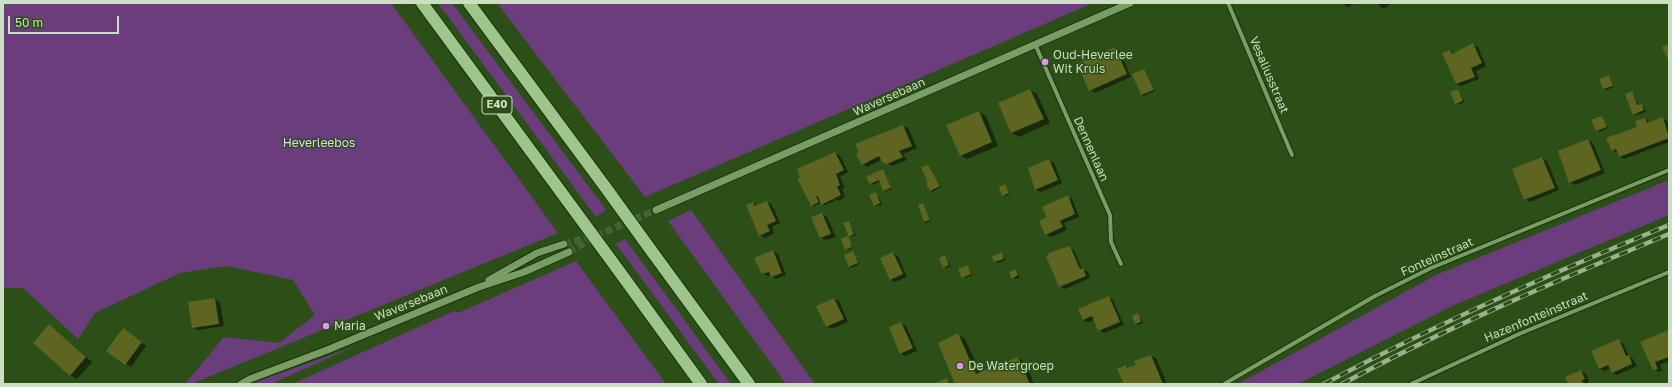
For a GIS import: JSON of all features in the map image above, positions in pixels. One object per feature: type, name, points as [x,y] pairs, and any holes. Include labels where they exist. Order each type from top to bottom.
[{"type":"highway","name":"E40","points":[[422,3],[701,384]]},
{"type":"highway","points":[[469,3],[749,384]]},
{"type":"street","name":"Waversebaan","points":[[656,210],[916,98],[1130,3]]},
{"type":"street","name":"Vesaliusstraat","points":[[1228,3],[1292,155]]},
{"type":"street","name":"Dennenlaan","points":[[1035,44],[1110,215],[1111,242],[1121,264]]},
{"type":"street","name":"Fonteinstraat","points":[[1224,384],[1375,296],[1417,275],[1669,170]]},
{"type":"street","name":"Waversebaan","points":[[479,287],[519,262],[537,253],[564,244]]},
{"type":"street","name":"Waversebaan","points":[[241,384],[250,379],[327,350],[479,287],[524,272],[569,252]]},
{"type":"street","name":"Hazenfonteinstraat","points":[[1411,384],[1519,334],[1669,272]]},
{"type":"green space","name":"Heverleebos","points":[[3,3],[391,3],[558,233],[191,384],[185,384],[224,337],[279,343],[315,315],[293,280],[227,266],[180,273],[95,313],[78,339],[23,288],[3,288]]},
{"type":"green space","points":[[438,3],[452,3],[606,210],[596,217]]},
{"type":"green space","points":[[497,3],[1093,3],[645,197]]},
{"type":"green space","points":[[1669,180],[1669,215],[1452,306],[1298,384],[1238,384],[1436,275]]},
{"type":"green space","points":[[691,210],[815,384],[786,384],[668,221]]},
{"type":"green space","points":[[625,239],[731,384],[719,384],[616,244]]},
{"type":"green space","points":[[576,261],[666,384],[292,384],[454,311],[458,313]]},
{"type":"green space","points":[[356,346],[271,384],[252,384],[267,378]]},
{"type":"building","points":[[1473,43],[1482,63],[1471,68],[1475,77],[1456,84],[1442,53],[1450,50],[1452,54]]},
{"type":"building","points":[[1669,44],[1669,62],[1662,47]]},
{"type":"building","points":[[1115,47],[1127,74],[1089,91],[1077,64]]},
{"type":"building","points":[[1144,69],[1154,90],[1141,95],[1132,74]]},
{"type":"building","points":[[1609,75],[1613,86],[1603,89],[1599,79]]},
{"type":"building","points":[[1030,89],[1044,119],[1011,133],[998,103]]},
{"type":"building","points":[[1458,89],[1463,101],[1455,104],[1450,92]]},
{"type":"building","points":[[1632,91],[1637,105],[1642,104],[1644,110],[1633,115],[1625,94]]},
{"type":"building","points":[[979,111],[992,142],[960,156],[946,125]]},
{"type":"building","points":[[1602,116],[1607,127],[1596,131],[1591,120]]},
{"type":"building","points":[[1663,117],[1669,138],[1619,157],[1616,149],[1612,151],[1606,138],[1637,127],[1635,121],[1645,118],[1647,123]]},
{"type":"building","points":[[903,125],[912,146],[899,151],[903,157],[887,164],[882,162],[879,156],[862,165],[856,154],[859,152],[855,144]]},
{"type":"building","points":[[1588,139],[1601,170],[1569,183],[1558,151]]},
{"type":"building","points":[[835,152],[844,170],[836,174],[840,185],[837,187],[841,195],[821,205],[818,196],[816,197],[819,202],[811,206],[797,178],[800,177],[797,169]]},
{"type":"building","points":[[1542,157],[1555,188],[1524,200],[1512,169]]},
{"type":"building","points":[[1049,159],[1058,180],[1035,190],[1028,168]]},
{"type":"building","points":[[928,165],[940,186],[930,191],[921,167]]},
{"type":"building","points":[[883,169],[891,188],[883,191],[879,180],[870,184],[866,177]]},
{"type":"building","points":[[1005,184],[1009,193],[1002,196],[999,187]]},
{"type":"building","points":[[876,192],[880,203],[874,206],[869,195]]},
{"type":"building","points":[[1068,195],[1075,214],[1060,221],[1063,227],[1045,235],[1039,221],[1047,217],[1042,207]]},
{"type":"building","points":[[767,201],[776,221],[767,225],[770,231],[759,236],[746,205],[753,202],[754,206]]},
{"type":"building","points":[[923,203],[930,220],[924,222],[918,205]]},
{"type":"building","points":[[822,213],[831,234],[820,238],[811,217]]},
{"type":"building","points":[[849,221],[854,234],[849,237],[843,223]]},
{"type":"building","points":[[848,236],[852,247],[845,250],[841,239]]},
{"type":"building","points":[[1070,246],[1080,269],[1083,268],[1086,276],[1059,287],[1046,256],[1049,255],[1048,253]]},
{"type":"building","points":[[773,250],[782,273],[771,277],[769,272],[762,274],[754,258]]},
{"type":"building","points":[[853,251],[858,263],[849,267],[844,255]]},
{"type":"building","points":[[893,252],[903,274],[890,280],[880,258]]},
{"type":"building","points":[[1002,252],[1004,259],[994,262],[992,257]]},
{"type":"building","points":[[945,255],[949,265],[943,268],[939,258]]},
{"type":"building","points":[[967,265],[971,274],[962,278],[958,269]]},
{"type":"building","points":[[1015,269],[1018,275],[1012,279],[1009,272]]},
{"type":"building","points":[[1109,296],[1120,322],[1098,331],[1092,316],[1083,320],[1078,309]]},
{"type":"building","points":[[215,298],[219,324],[192,328],[188,302]]},
{"type":"building","points":[[834,298],[844,319],[826,327],[816,306]]},
{"type":"building","points":[[1138,313],[1141,322],[1135,324],[1132,316]]},
{"type":"building","points":[[901,322],[913,348],[900,354],[889,327]]},
{"type":"building","points":[[49,324],[86,357],[70,376],[33,343]]},
{"type":"building","points":[[123,328],[142,342],[125,365],[106,351]]},
{"type":"building","points":[[1669,330],[1669,357],[1655,362],[1658,369],[1653,370],[1640,342]]},
{"type":"building","name":"De Watergroep","points":[[958,333],[976,374],[1018,357],[1030,384],[955,384],[938,343]]},
{"type":"building","points":[[1619,339],[1626,356],[1629,355],[1632,364],[1612,373],[1608,365],[1599,369],[1591,351]]},
{"type":"building","points":[[1151,355],[1163,384],[1124,384],[1117,369],[1126,365],[1127,368],[1136,365],[1134,361]]},
{"type":"building","points":[[1581,370],[1585,379],[1582,380],[1583,384],[1568,384],[1565,377]]},
{"type":"building","points":[[947,378],[950,384],[933,384]]},
{"type":"tunnel","points":[[569,252],[598,235],[656,210]]},
{"type":"tunnel","points":[[564,244],[589,237]]},
{"type":"railway","points":[[1324,384],[1366,362],[1495,300],[1669,225]]},
{"type":"railway","points":[[1342,384],[1422,343],[1504,305],[1669,234]]},
{"type":"place","name":"Oud-Heverlee Wit Kruis","points":[[1045,62]]},
{"type":"place","name":"Maria","points":[[326,326]]},
{"type":"place","name":"De Watergroep","points":[[960,366]]}]
